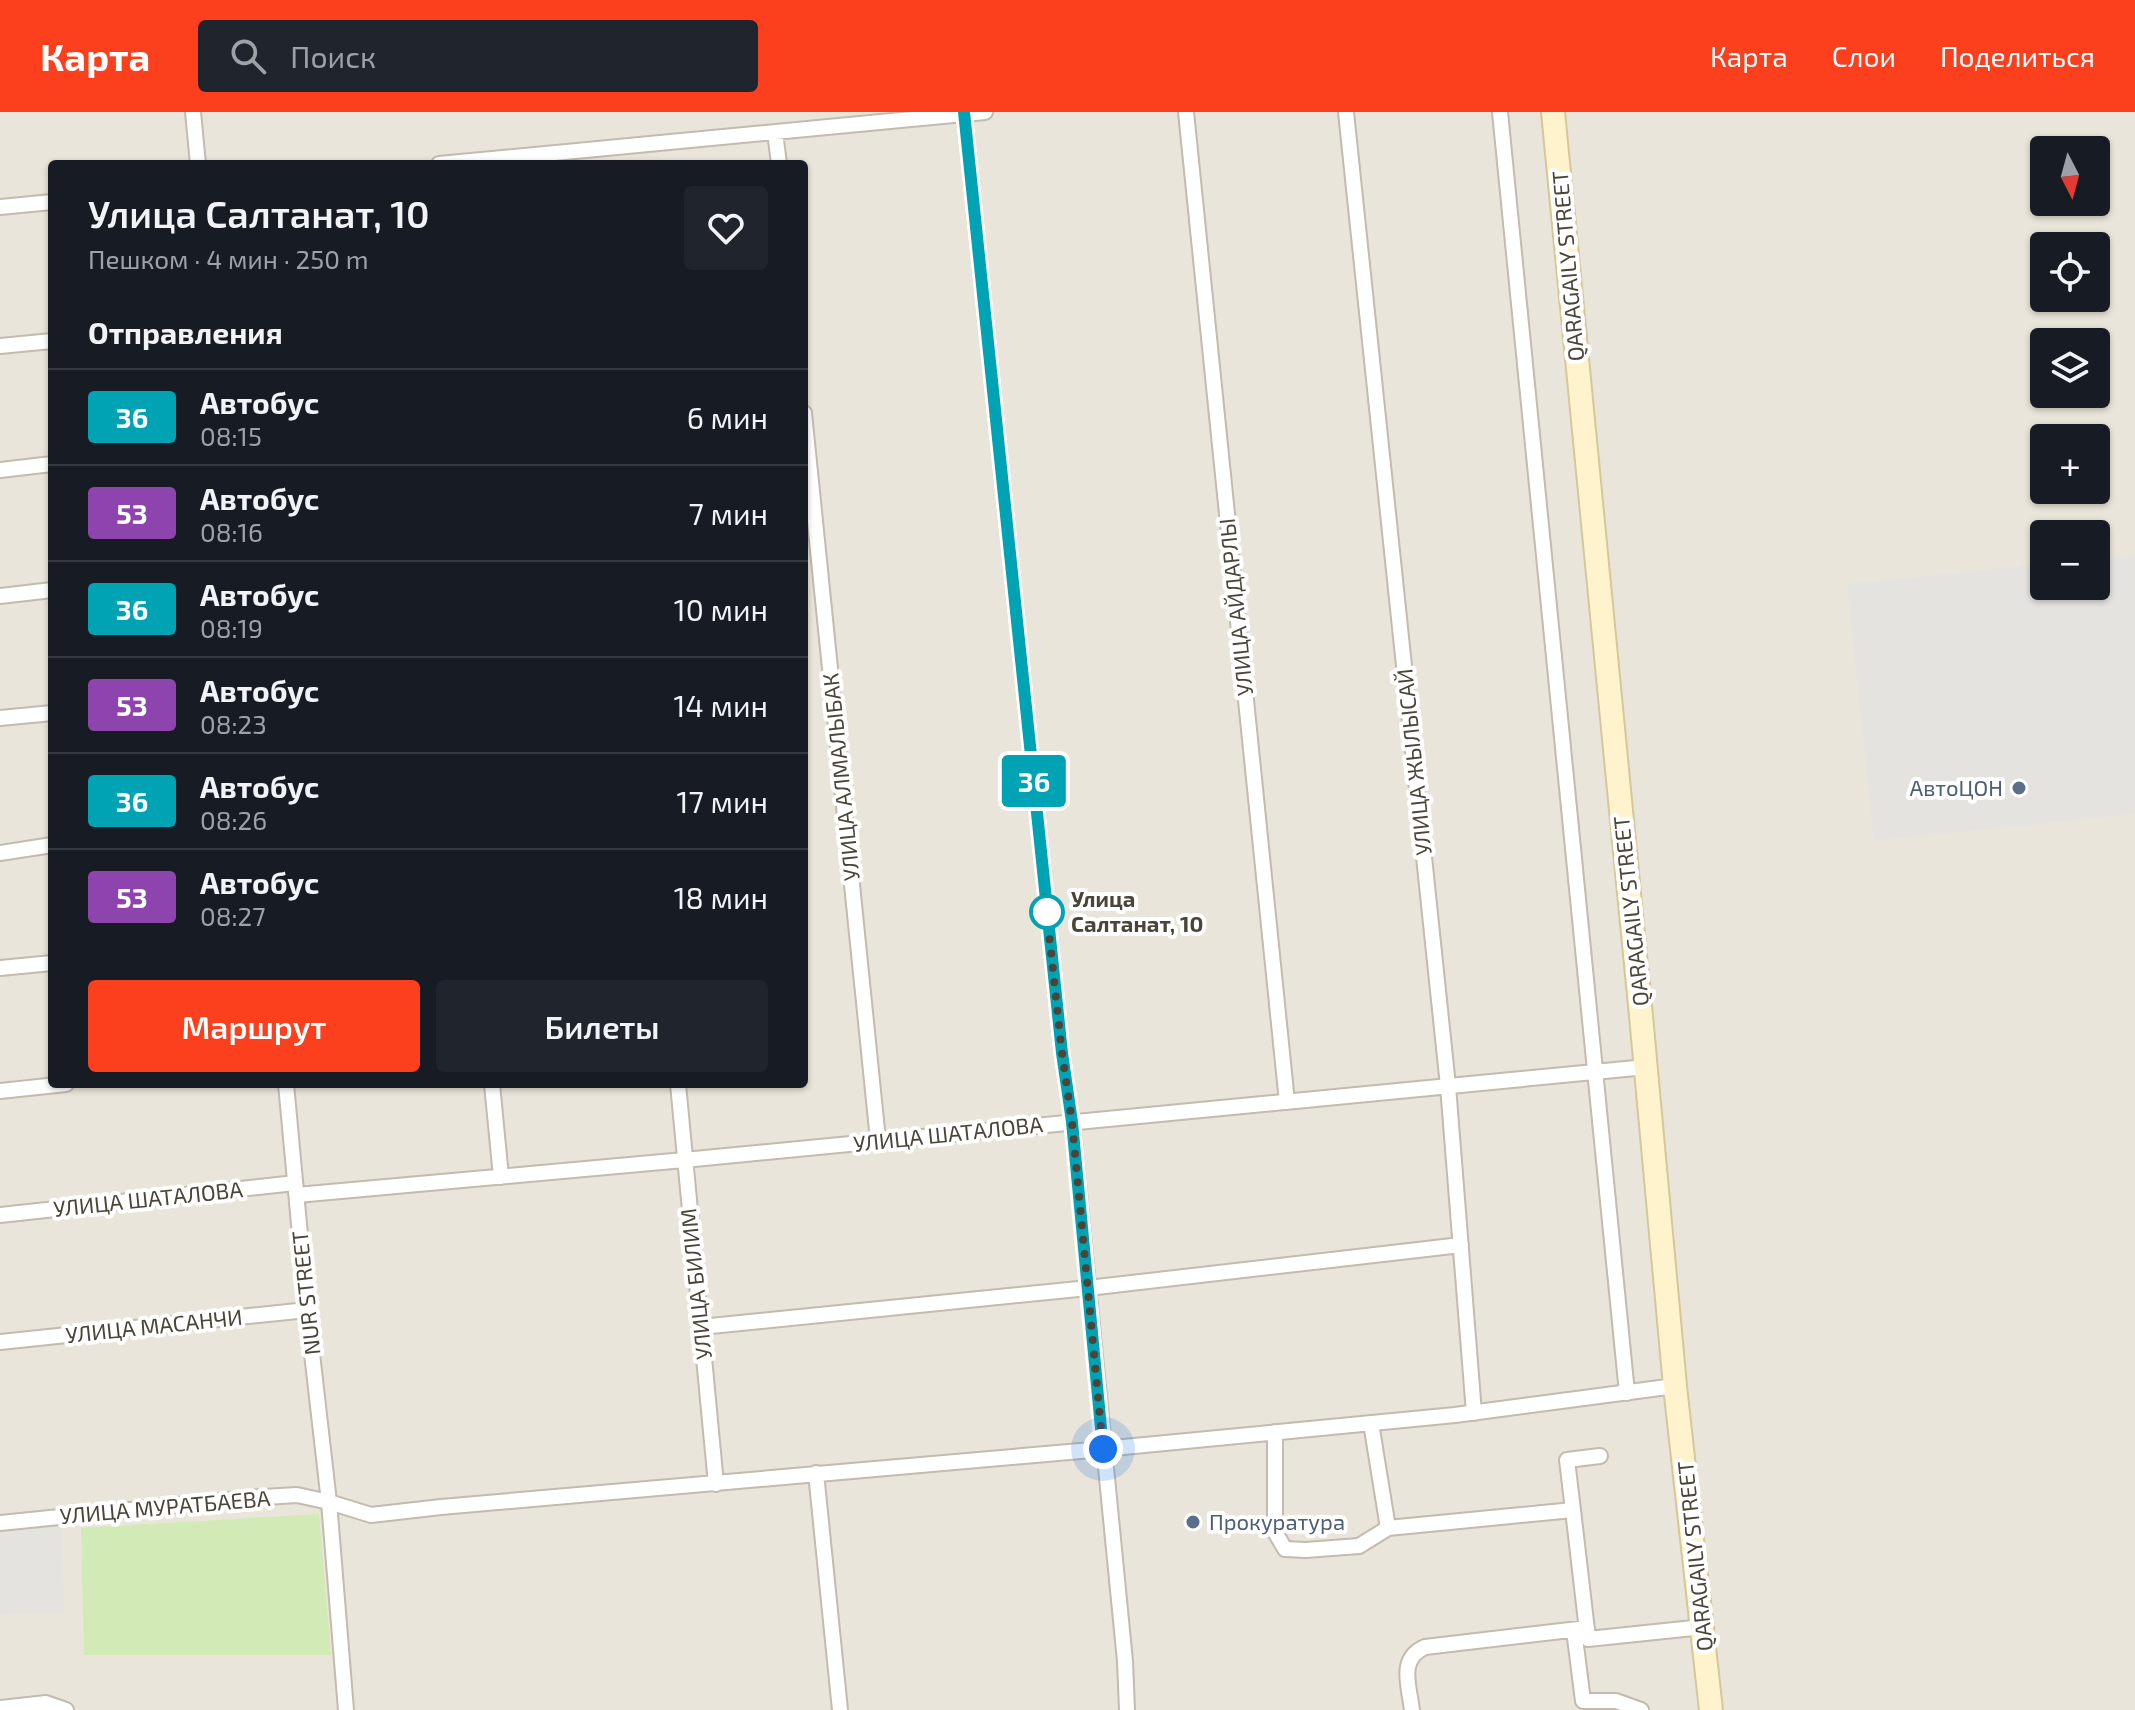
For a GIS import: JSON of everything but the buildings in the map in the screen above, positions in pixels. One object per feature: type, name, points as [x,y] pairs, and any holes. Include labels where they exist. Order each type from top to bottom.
[{"type":"street","points":[[193,112],[198,160]]},
{"type":"street","points":[[527,160],[593,157],[775,132],[985,112]]},
{"type":"street","name":"УЛИЦА АЙДАРЛЫ","points":[[1186,112],[1287,1102]]},
{"type":"street","name":"УЛИЦА ЖЫЛЫСАЙ","points":[[1346,112],[1448,1086],[1474,1413]]},
{"type":"street","points":[[1500,112],[1627,1393]]},
{"type":"street","name":"QARAGAILY STREET","points":[[1553,112],[1675,1386],[1711,1710]]},
{"type":"street","points":[[964,113],[1062,1053],[1072,1122],[1125,1661],[1127,1710]]},
{"type":"street","points":[[775,132],[778,160]]},
{"type":"street","points":[[0,207],[48,202]]},
{"type":"street","points":[[0,346],[48,341]]},
{"type":"street","name":"УЛИЦА АЛМАЛЫБАК","points":[[808,452],[878,1140]]},
{"type":"street","points":[[0,470],[48,464]]},
{"type":"street","points":[[0,596],[48,590]]},
{"type":"street","points":[[0,718],[48,713]]},
{"type":"street","points":[[0,853],[48,846]]},
{"type":"street","points":[[0,968],[48,963]]},
{"type":"street","name":"УЛИЦА ШАТАЛОВА","points":[[0,1215],[296,1189],[501,1177],[1646,1067]]},
{"type":"street","points":[[0,1091],[48,1086]]},
{"type":"street","name":"NUR STREET","points":[[286,1088],[329,1502],[346,1710]]},
{"type":"street","points":[[492,1088],[501,1177]]},
{"type":"street","name":"УЛИЦА БИЛИМ","points":[[678,1088],[716,1484]]},
{"type":"street","points":[[701,1327],[1088,1288],[1461,1245]]},
{"type":"street","name":"УЛИЦА МАСАНЧИ","points":[[0,1342],[307,1310]]},
{"type":"street","name":"УЛИЦА МУРАТБАЕВА","points":[[0,1523],[297,1495],[371,1515],[1474,1413],[1675,1386]]},
{"type":"street","points":[[1371,1423],[1388,1528]]},
{"type":"street","points":[[1275,1432],[1275,1532],[1285,1549],[1359,1546],[1388,1528],[1573,1510]]},
{"type":"street","points":[[1600,1456],[1567,1460],[1573,1510],[1583,1701],[1616,1701],[1641,1710]]},
{"type":"street","points":[[816,1473],[840,1710]]},
{"type":"street","points":[[1580,1629],[1588,1639],[1703,1627]]},
{"type":"street","points":[[1412,1710],[1407,1663],[1413,1654],[1425,1647],[1580,1629]]},
{"type":"street","points":[[0,1708],[46,1703],[66,1710]]},
{"type":"shaded area","points":[[0,112],[2135,112],[2135,1710],[0,1710]]},
{"type":"shaded area","points":[[2135,555],[2135,814],[1874,841],[1847,584],[2030,565],[2030,600],[2110,600],[2110,558]]},
{"type":"shaded area","points":[[62,1517],[64,1613],[0,1615],[0,1523]]},
{"type":"green space","points":[[319,1514],[331,1655],[84,1655],[81,1528]]},
{"type":"bus line","name":"36","points":[[964,112],[1062,1053],[1072,1122],[1103,1449]]},
{"type":"place","name":"АвтоЦОН","points":[[2019,788]]},
{"type":"place","name":"Улица Салтанат, 10","points":[[1047,912]]},
{"type":"place","name":"Прокуратура","points":[[1193,1522]]},
{"type":"route","points":[[1047,912],[1045,897],[1072,1122],[1103,1449]]}]
